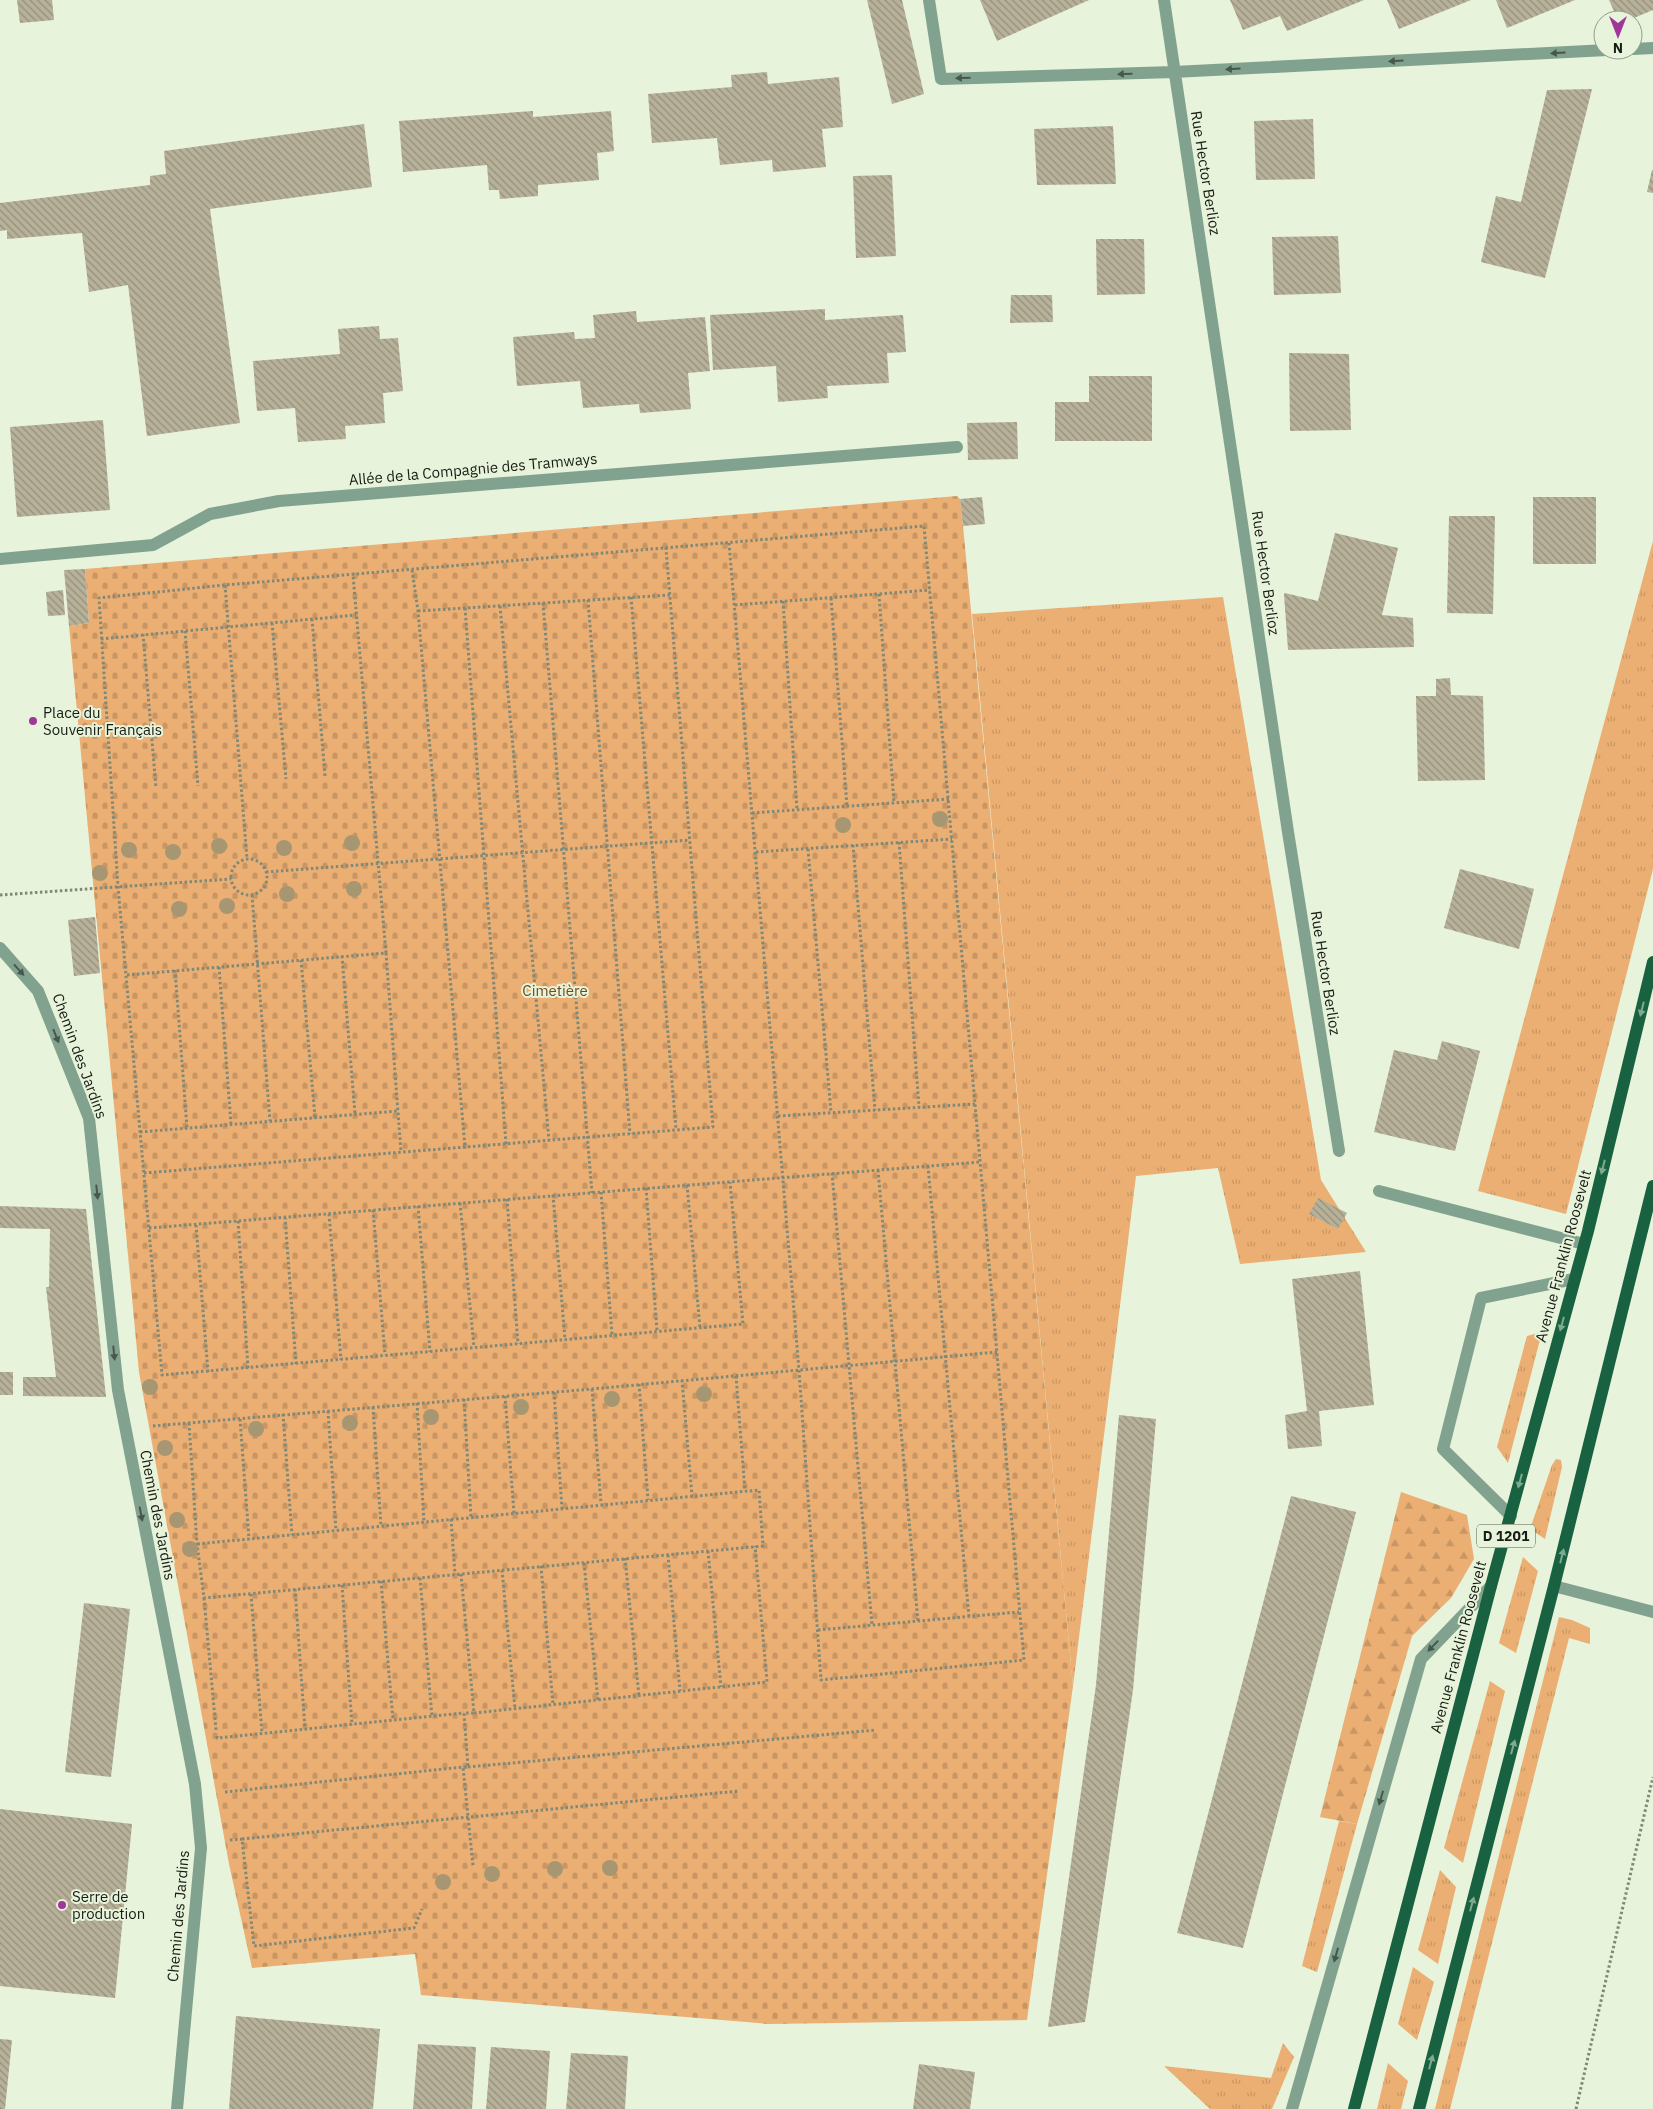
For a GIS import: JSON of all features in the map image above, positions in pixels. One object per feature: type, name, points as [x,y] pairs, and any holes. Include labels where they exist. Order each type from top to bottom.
[{"type":"main road","name":"Avenue Franklin Roosevelt","points":[[1354,2109],[1491,1586],[1584,1244],[1653,962]]},
{"type":"main road","points":[[1419,2109],[1554,1586],[1653,1186]]},
{"type":"street","points":[[929,0],[941,79],[1174,72],[1593,51]]},
{"type":"street","name":"Rue Hector Berlioz","points":[[1164,0],[1288,832],[1339,1151]]},
{"type":"street","name":"Allée de la Compagnie des Tramways","points":[[0,560],[153,545],[210,514],[279,501],[957,447]]},
{"type":"street","name":"Chemin des Jardins","points":[[0,948],[38,991],[89,1118],[118,1390],[195,1784],[201,1848],[177,2109]]},
{"type":"street","points":[[1380,1191],[1584,1244]]},
{"type":"street","points":[[1511,1516],[1443,1449],[1482,1298],[1574,1279]]},
{"type":"street","points":[[1292,2109],[1421,1659],[1491,1586]]},
{"type":"street","points":[[1554,1586],[1653,1612]]},
{"type":"path","points":[[729,543],[778,1116],[821,1680],[1024,1660],[924,526],[225,585],[99,598],[118,887],[162,1375],[743,1324],[730,1182]]},
{"type":"path","points":[[144,1174],[713,1126],[666,548]]},
{"type":"path","points":[[412,570],[418,611],[464,1147]]},
{"type":"path","points":[[353,575],[386,952],[401,1152]]},
{"type":"path","points":[[225,585],[248,860]]},
{"type":"path","points":[[735,605],[930,590]]},
{"type":"path","points":[[879,594],[894,803]]},
{"type":"path","points":[[418,611],[670,595]]},
{"type":"path","points":[[631,597],[676,1129]]},
{"type":"path","points":[[831,598],[847,806]]},
{"type":"path","points":[[588,600],[630,1134]]},
{"type":"path","points":[[783,601],[797,810]]},
{"type":"path","points":[[543,603],[592,1193]]},
{"type":"path","points":[[500,606],[549,1140]]},
{"type":"path","points":[[464,608],[506,1144]]},
{"type":"path","points":[[101,638],[356,615]]},
{"type":"path","points":[[312,619],[325,776]]},
{"type":"path","points":[[272,623],[286,779]]},
{"type":"path","points":[[185,631],[198,786]]},
{"type":"path","points":[[144,634],[156,788]]},
{"type":"path","points":[[752,813],[949,799]]},
{"type":"path","points":[[756,852],[952,839]]},
{"type":"path","points":[[266,872],[690,840]]},
{"type":"path","points":[[899,842],[919,1107]]},
{"type":"path","points":[[853,845],[875,1110]]},
{"type":"path","points":[[808,849],[831,1112]]},
{"type":"path","points":[[248,860],[259,862],[266,872],[267,878],[262,889],[252,895],[241,894],[236,890],[231,879],[233,868],[237,864],[248,860]]},
{"type":"path","points":[[0,895],[231,879]]},
{"type":"path","points":[[252,895],[270,1121]]},
{"type":"path","points":[[126,974],[386,952]]},
{"type":"path","points":[[342,956],[354,1114]]},
{"type":"path","points":[[301,960],[315,1117]]},
{"type":"path","points":[[219,967],[231,1124]]},
{"type":"path","points":[[175,970],[187,1128]]},
{"type":"path","points":[[778,1116],[975,1104]]},
{"type":"path","points":[[140,1132],[398,1111]]},
{"type":"path","points":[[149,1228],[980,1162]]},
{"type":"path","points":[[928,1166],[969,1617]]},
{"type":"path","points":[[878,1170],[918,1622]]},
{"type":"path","points":[[832,1174],[872,1625]]},
{"type":"path","points":[[686,1185],[700,1328]]},
{"type":"path","points":[[646,1188],[657,1331]]},
{"type":"path","points":[[601,1192],[612,1335]]},
{"type":"path","points":[[553,1196],[565,1340]]},
{"type":"path","points":[[507,1199],[518,1344]]},
{"type":"path","points":[[460,1203],[474,1348]]},
{"type":"path","points":[[418,1206],[430,1352]]},
{"type":"path","points":[[373,1210],[385,1355]]},
{"type":"path","points":[[329,1214],[341,1360]]},
{"type":"path","points":[[285,1218],[296,1364]]},
{"type":"path","points":[[238,1221],[248,1368]]},
{"type":"path","points":[[196,1225],[208,1372]]},
{"type":"path","points":[[125,1428],[592,1389],[997,1352]]},
{"type":"path","points":[[736,1376],[745,1491]]},
{"type":"path","points":[[682,1380],[692,1496]]},
{"type":"path","points":[[639,1384],[648,1500]]},
{"type":"path","points":[[592,1389],[601,1504]]},
{"type":"path","points":[[554,1392],[562,1509]]},
{"type":"path","points":[[505,1396],[514,1513]]},
{"type":"path","points":[[464,1399],[472,1517]]},
{"type":"path","points":[[417,1403],[424,1522]]},
{"type":"path","points":[[373,1406],[381,1526]]},
{"type":"path","points":[[328,1411],[336,1531]]},
{"type":"path","points":[[283,1414],[292,1535]]},
{"type":"path","points":[[240,1418],[249,1539]]},
{"type":"path","points":[[189,1423],[197,1544],[217,1738],[767,1682],[755,1546]]},
{"type":"path","points":[[197,1544],[759,1490],[763,1546],[204,1598]]},
{"type":"path","points":[[451,1519],[454,1574]]},
{"type":"path","points":[[708,1551],[721,1687]]},
{"type":"path","points":[[668,1555],[680,1691]]},
{"type":"path","points":[[625,1558],[639,1696]]},
{"type":"path","points":[[584,1563],[598,1700]]},
{"type":"path","points":[[541,1566],[553,1705]]},
{"type":"path","points":[[502,1570],[515,1709]]},
{"type":"path","points":[[460,1574],[474,1713]]},
{"type":"path","points":[[420,1578],[432,1717]]},
{"type":"path","points":[[381,1581],[393,1720]]},
{"type":"path","points":[[342,1585],[352,1725]]},
{"type":"path","points":[[295,1589],[305,1729]]},
{"type":"path","points":[[252,1594],[262,1733]]},
{"type":"path","points":[[818,1630],[1019,1612]]},
{"type":"path","points":[[464,1713],[468,1767]]},
{"type":"path","points":[[226,1801],[225,1792],[462,1767],[876,1730]]},
{"type":"path","points":[[462,1767],[473,1866]]},
{"type":"path","points":[[1576,2109],[1653,1777]]},
{"type":"path","points":[[228,1831],[230,1840],[739,1791]]},
{"type":"path","points":[[242,1839],[254,1946],[414,1928],[422,1909]]},
{"type":"green space","name":"Cimetière","points":[[957,496],[960,499],[963,526],[1073,1686],[1027,2020],[769,2024],[421,1995],[415,1954],[252,1968],[229,1864],[139,1372],[69,626],[89,623],[85,569]]},
{"type":"green space","points":[[1653,541],[1653,869],[1566,1214],[1478,1191]]},
{"type":"green space","points":[[1223,597],[1321,1180],[1366,1252],[1240,1264],[1218,1168],[1136,1176],[1073,1686],[972,614]]},
{"type":"green space","points":[[1542,1332],[1508,1463],[1497,1447],[1527,1336]]},
{"type":"green space","points":[[1556,1459],[1561,1460],[1562,1467],[1545,1539],[1530,1529],[1552,1465]]},
{"type":"green space","points":[[1401,1492],[1467,1515],[1474,1559],[1451,1598],[1412,1636],[1357,1824],[1320,1817]]},
{"type":"green space","points":[[1523,1557],[1538,1571],[1516,1653],[1499,1643]]},
{"type":"green space","points":[[1559,1617],[1572,1620],[1590,1628],[1590,1644],[1569,1638],[1450,2109],[1435,2109]]},
{"type":"green space","points":[[1490,1681],[1505,1691],[1463,1863],[1444,1848]]},
{"type":"green space","points":[[1339,1821],[1357,1824],[1317,1972],[1302,1966]]},
{"type":"green space","points":[[1440,1870],[1456,1887],[1438,1964],[1418,1950]]},
{"type":"green space","points":[[1413,1967],[1434,1982],[1417,2040],[1398,2024]]},
{"type":"green space","points":[[1283,2043],[1294,2057],[1272,2109],[1210,2109],[1164,2066],[1271,2078]]},
{"type":"green space","points":[[1388,2063],[1408,2081],[1401,2109],[1377,2109]]},
{"type":"building","points":[[17,0],[52,0],[54,20],[20,23]]},
{"type":"building","points":[[867,0],[902,0],[924,94],[892,104]]},
{"type":"building","points":[[980,0],[1089,0],[997,41]]},
{"type":"building","points":[[1230,0],[1364,0],[1287,31],[1280,16],[1243,30]]},
{"type":"building","points":[[1387,0],[1471,0],[1399,29]]},
{"type":"building","points":[[1496,0],[1575,0],[1507,28]]},
{"type":"building","points":[[1609,0],[1653,0],[1653,10],[1643,14],[1643,10],[1614,10]]},
{"type":"building","points":[[767,72],[768,84],[839,77],[843,127],[822,129],[826,167],[773,172],[772,160],[720,165],[717,138],[652,143],[648,94],[732,87],[731,75]]},
{"type":"building","points":[[1592,89],[1545,278],[1481,262],[1496,196],[1521,202],[1547,90]]},
{"type":"building","points":[[533,111],[533,117],[611,111],[614,151],[597,153],[599,180],[538,185],[538,196],[500,199],[499,190],[489,190],[487,165],[403,172],[399,121]]},
{"type":"building","points":[[1313,119],[1315,179],[1256,180],[1254,121]]},
{"type":"building","points":[[364,124],[372,187],[210,209],[240,423],[147,436],[128,285],[89,292],[82,233],[7,239],[7,230],[0,231],[0,203],[150,185],[150,176],[166,174],[164,151]]},
{"type":"building","points":[[1113,126],[1116,184],[1037,185],[1034,129]]},
{"type":"building","points":[[1653,170],[1653,193],[1647,192]]},
{"type":"building","points":[[892,175],[896,256],[856,258],[853,176]]},
{"type":"building","points":[[1338,236],[1341,293],[1274,295],[1272,237]]},
{"type":"building","points":[[1096,239],[1144,239],[1145,294],[1097,295]]},
{"type":"building","points":[[1011,295],[1052,295],[1053,322],[1010,323]]},
{"type":"building","points":[[825,309],[825,320],[903,315],[906,352],[887,353],[889,383],[827,386],[828,398],[778,402],[776,366],[713,370],[710,315]]},
{"type":"building","points":[[636,311],[637,322],[705,317],[710,371],[688,373],[691,409],[640,413],[639,404],[583,408],[580,381],[517,386],[513,337],[574,332],[575,339],[595,338],[593,315]]},
{"type":"building","points":[[379,326],[380,339],[398,338],[403,391],[383,393],[385,423],[345,426],[346,439],[298,442],[295,408],[257,411],[253,361],[340,354],[338,329]]},
{"type":"building","points":[[1289,353],[1349,354],[1351,430],[1290,431]]},
{"type":"building","points":[[1089,376],[1152,376],[1152,441],[1055,441],[1055,402],[1089,402]]},
{"type":"building","points":[[103,420],[110,510],[17,517],[10,427]]},
{"type":"building","points":[[1017,422],[1018,459],[968,460],[967,423]]},
{"type":"building","points":[[982,497],[985,524],[963,526],[960,499]]},
{"type":"building","points":[[1533,497],[1596,497],[1596,564],[1533,564]]},
{"type":"building","points":[[1449,516],[1495,516],[1493,614],[1447,613]]},
{"type":"building","points":[[1335,533],[1398,548],[1382,615],[1413,618],[1414,647],[1288,650],[1284,594],[1318,601]]},
{"type":"building","points":[[85,569],[89,623],[69,626],[64,570]]},
{"type":"building","points":[[63,590],[65,615],[48,616],[46,592]]},
{"type":"building","points":[[1450,678],[1451,695],[1483,696],[1485,780],[1418,781],[1416,696],[1436,696],[1436,679]]},
{"type":"building","points":[[1460,869],[1534,889],[1519,949],[1444,928]]},
{"type":"building","points":[[95,917],[100,973],[74,976],[68,920]]},
{"type":"building","points":[[1442,1041],[1480,1051],[1455,1151],[1374,1132],[1394,1050],[1437,1060]]},
{"type":"building","points":[[1318,1198],[1347,1213],[1338,1229],[1309,1214]]},
{"type":"building","points":[[0,1206],[86,1209],[106,1397],[23,1396],[23,1377],[56,1377],[46,1287],[49,1287],[50,1229],[0,1228]]},
{"type":"building","points":[[1360,1271],[1374,1405],[1319,1411],[1322,1446],[1288,1449],[1285,1415],[1307,1411],[1292,1279]]},
{"type":"building","points":[[0,1372],[13,1372],[13,1395],[0,1395]]},
{"type":"building","points":[[1119,1415],[1156,1419],[1133,1690],[1085,2022],[1048,2027],[1096,1685]]},
{"type":"building","points":[[1291,1496],[1356,1512],[1243,1948],[1177,1933]]},
{"type":"building","points":[[84,1603],[130,1609],[111,1777],[65,1772]]},
{"type":"building","name":"Serre de production","points":[[0,1809],[132,1824],[115,1998],[0,1986]]},
{"type":"building","points":[[236,2016],[380,2029],[373,2109],[229,2109]]},
{"type":"building","points":[[0,2039],[12,2040],[5,2109],[0,2109]]},
{"type":"building","points":[[418,2044],[476,2047],[472,2109],[413,2109]]},
{"type":"building","points":[[491,2047],[550,2051],[546,2109],[486,2109]]},
{"type":"building","points":[[571,2053],[628,2056],[625,2109],[566,2109]]},
{"type":"building","points":[[919,2064],[975,2072],[970,2109],[913,2109]]},
{"type":"place","name":"Place du Souvenir Français","points":[[33,721]]},
{"type":"place","name":"Serre de production","points":[[62,1905]]}]
